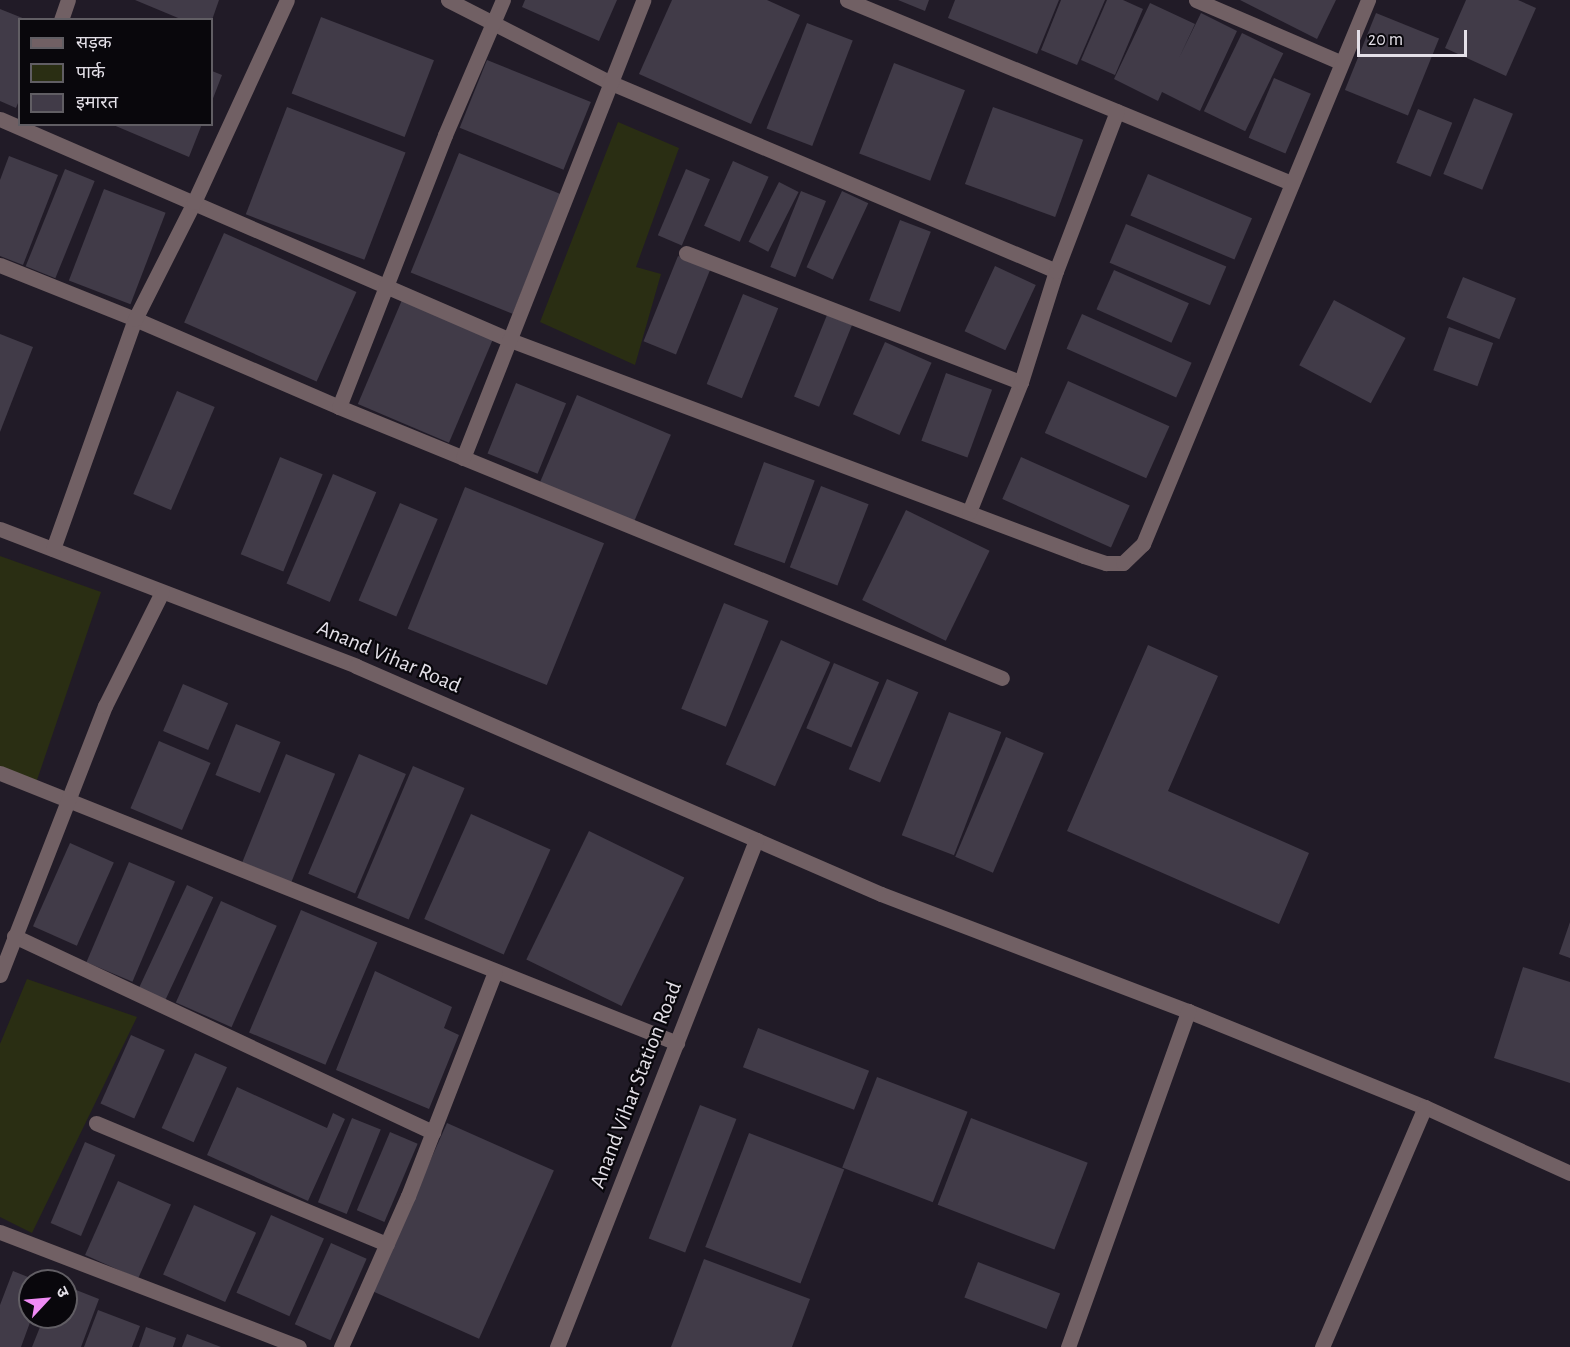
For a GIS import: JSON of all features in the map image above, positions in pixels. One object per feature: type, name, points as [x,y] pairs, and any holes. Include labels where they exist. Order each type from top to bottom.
[{"type":"street","points":[[62,18],[68,0]]},
{"type":"street","points":[[53,549],[135,319],[194,202],[286,0]]},
{"type":"street","points":[[448,0],[609,82],[1056,271]]},
{"type":"street","points":[[339,407],[386,285],[503,0]]},
{"type":"street","points":[[463,458],[643,0]]},
{"type":"street","points":[[847,0],[1292,183]]},
{"type":"street","points":[[1196,0],[1340,62]]},
{"type":"street","points":[[21,126],[510,340],[1106,563],[1123,563],[1143,544],[1340,62],[1368,0]]},
{"type":"street","points":[[969,512],[1020,382],[1056,271],[1117,111]]},
{"type":"street","points":[[0,119],[18,125]]},
{"type":"street","points":[[686,253],[1020,382]]},
{"type":"street","points":[[0,265],[135,319],[339,407],[1002,678]]},
{"type":"street","name":"Anand Vihar Road","points":[[0,529],[356,666],[881,894],[1188,1011],[1425,1107],[1570,1173]]},
{"type":"street","points":[[0,975],[53,843],[66,800],[105,706],[162,592]]},
{"type":"street","points":[[0,773],[676,1043]]},
{"type":"street","name":"Anand Vihar Station Road","points":[[557,1347],[756,840]]},
{"type":"street","points":[[14,936],[433,1132]]},
{"type":"street","points":[[341,1347],[433,1132],[495,972]]},
{"type":"street","points":[[1068,1347],[1188,1011]]},
{"type":"street","points":[[1322,1347],[1425,1107]]},
{"type":"street","points":[[96,1124],[387,1244]]},
{"type":"street","points":[[0,1232],[299,1347]]},
{"type":"green space","points":[[618,122],[679,148],[636,267],[661,274],[635,365],[540,322]]},
{"type":"green space","points":[[0,556],[101,592],[36,783],[0,769]]},
{"type":"green space","points":[[27,979],[137,1017],[32,1233],[0,1217],[0,1044]]},
{"type":"building","points":[[135,0],[219,0],[213,18],[178,18]]},
{"type":"building","points":[[525,0],[617,0],[599,41],[522,7]]},
{"type":"building","points":[[672,0],[767,0],[800,15],[751,124],[639,74]]},
{"type":"building","points":[[898,0],[929,0],[925,11]]},
{"type":"building","points":[[955,0],[1059,0],[1037,54],[948,18]]},
{"type":"building","points":[[1061,0],[1105,0],[1077,65],[1041,50]]},
{"type":"building","points":[[1107,0],[1123,0],[1143,9],[1115,75],[1081,60]]},
{"type":"building","points":[[1240,0],[1336,0],[1317,39]]},
{"type":"building","points":[[1466,0],[1518,0],[1536,8],[1506,76],[1445,48]]},
{"type":"building","points":[[1150,3],[1195,24],[1179,58],[1201,13],[1237,31],[1200,111],[1162,92],[1158,101],[1114,79]]},
{"type":"building","points":[[0,9],[22,18],[18,18],[18,103],[16,108],[0,101]]},
{"type":"building","points":[[1376,13],[1439,38],[1408,115],[1345,90]]},
{"type":"building","points":[[321,17],[434,60],[405,137],[292,94]]},
{"type":"building","points":[[807,23],[853,41],[812,146],[767,128]]},
{"type":"building","points":[[1242,33],[1283,53],[1245,131],[1204,111]]},
{"type":"building","points":[[487,60],[591,102],[563,170],[460,128]]},
{"type":"building","points":[[894,63],[965,90],[930,181],[859,154]]},
{"type":"building","points":[[213,71],[222,75],[213,98]]},
{"type":"building","points":[[1274,78],[1311,94],[1285,153],[1249,138]]},
{"type":"building","points":[[1474,98],[1513,114],[1482,190],[1443,174]]},
{"type":"building","points":[[287,107],[406,153],[364,260],[246,214]]},
{"type":"building","points":[[993,107],[1083,140],[1055,217],[965,184]]},
{"type":"building","points":[[1418,109],[1452,123],[1431,177],[1396,163]]},
{"type":"building","points":[[116,126],[201,126],[189,157]]},
{"type":"building","points":[[459,153],[561,194],[513,314],[411,273]]},
{"type":"building","points":[[9,156],[58,175],[23,265],[0,256],[0,180]]},
{"type":"building","points":[[733,161],[769,177],[740,242],[704,226]]},
{"type":"building","points":[[65,169],[95,181],[55,278],[26,266]]},
{"type":"building","points":[[686,169],[710,179],[682,245],[658,235]]},
{"type":"building","points":[[1148,174],[1252,218],[1234,260],[1130,215]]},
{"type":"building","points":[[779,182],[799,192],[768,252],[749,242]]},
{"type":"building","points":[[104,189],[166,213],[130,304],[69,280]]},
{"type":"building","points":[[801,191],[826,201],[795,277],[770,267]]},
{"type":"building","points":[[842,191],[868,203],[833,279],[807,267]]},
{"type":"building","points":[[900,220],[931,232],[900,312],[869,300]]},
{"type":"building","points":[[1126,224],[1226,267],[1210,305],[1110,263]]},
{"type":"building","points":[[224,233],[356,292],[317,382],[184,323]]},
{"type":"building","points":[[678,256],[710,269],[676,354],[644,341]]},
{"type":"building","points":[[995,266],[1036,285],[1005,350],[965,331]]},
{"type":"building","points":[[1114,270],[1189,303],[1171,343],[1097,309]]},
{"type":"building","points":[[1463,277],[1516,298],[1499,339],[1447,318]]},
{"type":"building","points":[[743,294],[778,308],[742,398],[707,384]]},
{"type":"building","points":[[402,300],[493,339],[449,443],[358,404]]},
{"type":"building","points":[[1334,300],[1406,338],[1371,403],[1299,365]]},
{"type":"building","points":[[1082,314],[1192,363],[1176,398],[1067,349]]},
{"type":"building","points":[[827,315],[852,325],[819,407],[794,397]]},
{"type":"building","points":[[1449,327],[1493,343],[1477,386],[1433,370]]},
{"type":"building","points":[[0,334],[33,347],[0,432]]},
{"type":"building","points":[[885,342],[932,363],[899,435],[853,414]]},
{"type":"building","points":[[946,373],[992,390],[967,457],[921,441]]},
{"type":"building","points":[[1068,381],[1169,426],[1146,478],[1045,433]]},
{"type":"building","points":[[516,383],[566,403],[538,474],[488,453]]},
{"type":"building","points":[[177,391],[215,407],[171,510],[133,494]]},
{"type":"building","points":[[577,395],[671,435],[632,526],[538,486]]},
{"type":"building","points":[[280,457],[323,474],[283,572],[241,554]]},
{"type":"building","points":[[1021,457],[1130,505],[1111,547],[1002,499]]},
{"type":"building","points":[[764,462],[815,480],[785,563],[734,545]]},
{"type":"building","points":[[333,474],[376,492],[330,602],[287,584]]},
{"type":"building","points":[[821,486],[869,504],[837,585],[790,567]]},
{"type":"building","points":[[465,487],[604,543],[547,685],[408,629]]},
{"type":"building","points":[[400,503],[438,519],[396,617],[359,601]]},
{"type":"building","points":[[906,510],[990,551],[946,641],[862,600]]},
{"type":"building","points":[[724,603],[769,621],[726,727],[681,709]]},
{"type":"building","points":[[781,640],[830,662],[775,786],[726,764]]},
{"type":"building","points":[[1148,645],[1218,676],[1168,791],[1309,853],[1279,924],[1067,831]]},
{"type":"building","points":[[834,663],[879,682],[851,748],[806,728]]},
{"type":"building","points":[[887,679],[918,692],[880,782],[849,769]]},
{"type":"building","points":[[183,684],[228,703],[208,750],[163,731]]},
{"type":"building","points":[[949,712],[1001,732],[954,855],[902,835]]},
{"type":"building","points":[[236,724],[281,742],[260,793],[215,775]]},
{"type":"building","points":[[1006,737],[1044,753],[993,873],[955,857]]},
{"type":"building","points":[[159,741],[211,763],[182,830],[130,808]]},
{"type":"building","points":[[286,754],[335,774],[291,882],[242,862]]},
{"type":"building","points":[[359,754],[406,774],[355,894],[308,874]]},
{"type":"building","points":[[413,766],[465,788],[409,920],[357,898]]},
{"type":"building","points":[[471,814],[550,849],[504,954],[424,919]]},
{"type":"building","points":[[589,831],[684,877],[622,1006],[526,960]]},
{"type":"building","points":[[70,843],[114,863],[77,946],[33,926]]},
{"type":"building","points":[[129,862],[175,882],[132,982],[86,962]]},
{"type":"building","points":[[187,885],[213,897],[165,1001],[139,988]]},
{"type":"building","points":[[221,901],[277,926],[232,1027],[176,1002]]},
{"type":"building","points":[[301,910],[377,942],[325,1065],[249,1032]]},
{"type":"building","points":[[1570,922],[1570,958],[1559,954]]},
{"type":"building","points":[[1523,967],[1570,982],[1570,1083],[1494,1058]]},
{"type":"building","points":[[375,971],[452,1007],[444,1028],[459,1035],[429,1109],[336,1070]]},
{"type":"building","points":[[758,1028],[869,1071],[854,1110],[743,1067]]},
{"type":"building","points":[[131,1035],[165,1050],[134,1119],[100,1104]]},
{"type":"building","points":[[195,1053],[227,1067],[194,1142],[162,1128]]},
{"type":"building","points":[[877,1077],[968,1112],[933,1202],[842,1168]]},
{"type":"building","points":[[237,1087],[327,1128],[333,1113],[345,1119],[308,1201],[207,1155]]},
{"type":"building","points":[[700,1105],[736,1119],[685,1252],[649,1239]]},
{"type":"building","points":[[352,1118],[381,1130],[347,1214],[318,1202]]},
{"type":"building","points":[[971,1118],[1088,1163],[1054,1250],[938,1205]]},
{"type":"building","points":[[447,1123],[554,1171],[479,1339],[372,1291]]},
{"type":"building","points":[[390,1132],[418,1144],[384,1222],[357,1210]]},
{"type":"building","points":[[749,1133],[844,1170],[801,1283],[705,1247]]},
{"type":"building","points":[[85,1142],[115,1155],[81,1236],[51,1223]]},
{"type":"building","points":[[118,1181],[171,1205],[138,1279],[85,1255]]},
{"type":"building","points":[[194,1205],[256,1233],[225,1302],[163,1274]]},
{"type":"building","points":[[271,1215],[324,1239],[289,1316],[236,1293]]},
{"type":"building","points":[[331,1243],[367,1259],[330,1340],[295,1324]]},
{"type":"building","points":[[704,1259],[810,1299],[792,1347],[671,1347]]},
{"type":"building","points":[[978,1262],[1060,1294],[1047,1329],[964,1297]]},
{"type":"building","points":[[13,1271],[18,1273],[18,1329],[28,1329],[21,1347],[0,1347],[0,1305]]},
{"type":"building","points":[[78,1291],[99,1299],[81,1347],[32,1347],[39,1329],[78,1329]]},
{"type":"building","points":[[98,1310],[140,1326],[132,1347],[84,1347]]},
{"type":"building","points":[[146,1327],[176,1338],[173,1347],[139,1347]]},
{"type":"building","points":[[187,1334],[221,1347],[182,1347]]}]
